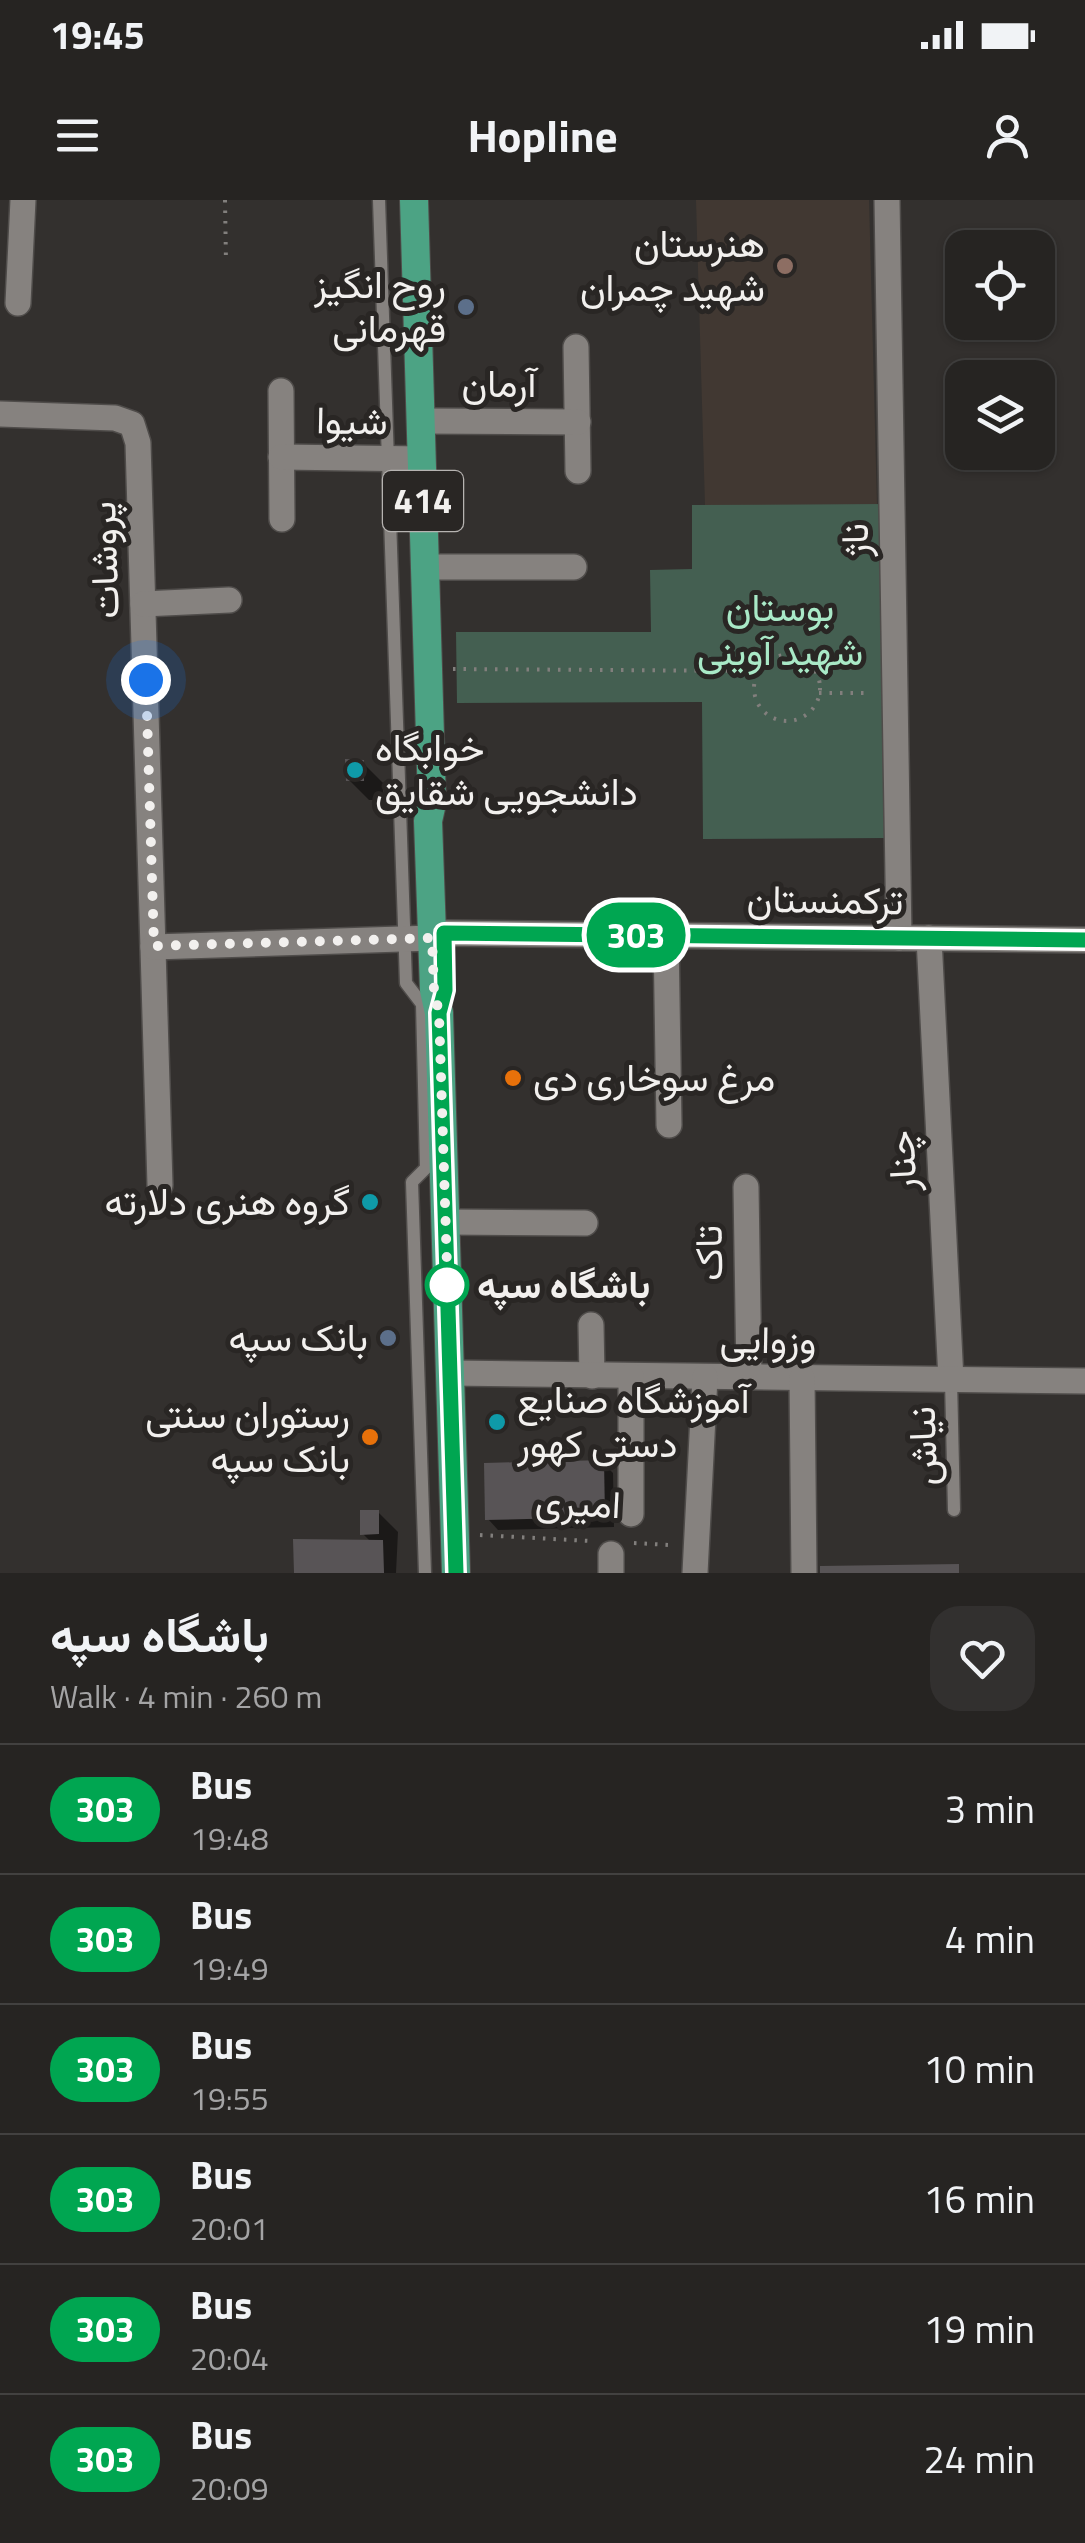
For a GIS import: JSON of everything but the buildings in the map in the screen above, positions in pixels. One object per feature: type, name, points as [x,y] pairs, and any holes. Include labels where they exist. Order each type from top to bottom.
[{"type":"main road","name":"414","points":[[414,200],[432,802],[440,820],[427,936],[445,990],[439,1013],[456,1573]]},
{"type":"street","points":[[18,303],[23,200]]},
{"type":"street","name":"ناژ","points":[[887,200],[900,938]]},
{"type":"street","points":[[576,346],[578,471]]},
{"type":"street","points":[[281,391],[282,519]]},
{"type":"street","name":"پروشات","points":[[0,414],[115,418],[132,424],[138,443],[160,1185]]},
{"type":"street","name":"آرمان","points":[[421,422],[578,422]]},
{"type":"street","name":"شیوا","points":[[281,457],[422,459]]},
{"type":"street","points":[[425,567],[574,567]]},
{"type":"street","points":[[143,604],[229,600]]},
{"type":"street","points":[[154,946],[427,936]]},
{"type":"street","name":"ترکمنستان","points":[[427,936],[1085,940]]},
{"type":"street","points":[[666,936],[669,1125]]},
{"type":"street","name":"چنار","points":[[929,938],[951,1380]]},
{"type":"street","name":"تاک","points":[[746,1187],[749,1377]]},
{"type":"street","points":[[446,1222],[585,1223]]},
{"type":"street","points":[[590,1326],[592,1376]]},
{"type":"street","name":"وزوایی","points":[[450,1374],[1085,1382]]},
{"type":"street","points":[[631,1376],[631,1514]]},
{"type":"street","points":[[696,1573],[704,1377]]},
{"type":"street","points":[[802,1378],[804,1573]]},
{"type":"lane","points":[[379,200],[388,459],[427,936],[406,983],[422,1004],[426,1168],[412,1182],[425,1573]]},
{"type":"lane","name":"نیاش","points":[[951,1380],[954,1510]]},
{"type":"path","points":[[225,200],[226,263]]},
{"type":"path","points":[[428,669],[758,671],[778,656],[791,655],[813,668],[819,680],[815,706],[794,720],[770,716],[760,708],[755,696],[758,671]]},
{"type":"path","points":[[819,693],[895,694]]},
{"type":"path","name":"امیری","points":[[455,1534],[612,1553],[697,1546]]},
{"type":"shaded area","points":[[696,200],[869,200],[877,505],[705,505]]},
{"type":"green space","name":"بوستان شهید آوینی","points":[[885,504],[886,838],[703,839],[702,702],[457,703],[456,632],[651,632],[650,570],[692,569],[692,505]]},
{"type":"bus line","name":"303","points":[[456,1573],[439,1013],[445,990],[444,933],[1085,940]]},
{"type":"place","name":"هنرستان شهید چمران","points":[[785,266]]},
{"type":"place","name":"روح انگیز قهرمانی","points":[[466,307]]},
{"type":"place","name":"خوابگاه دانشجویی شقایق","points":[[355,770]]},
{"type":"place","name":"مرغ سوخاری دی","points":[[513,1078]]},
{"type":"place","name":"گروه هنری دلارته","points":[[370,1202]]},
{"type":"place","name":"باشگاه سپه","points":[[447,1285]]},
{"type":"place","name":"بانک سپه","points":[[388,1338]]},
{"type":"place","name":"آموزشگاه صنایع دستی کهور","points":[[497,1422]]},
{"type":"place","name":"رستوران سنتی بانک سپه","points":[[370,1437]]},
{"type":"route","points":[[146,680],[154,946],[432,938],[439,1013],[448,1298],[447,1285]]}]
